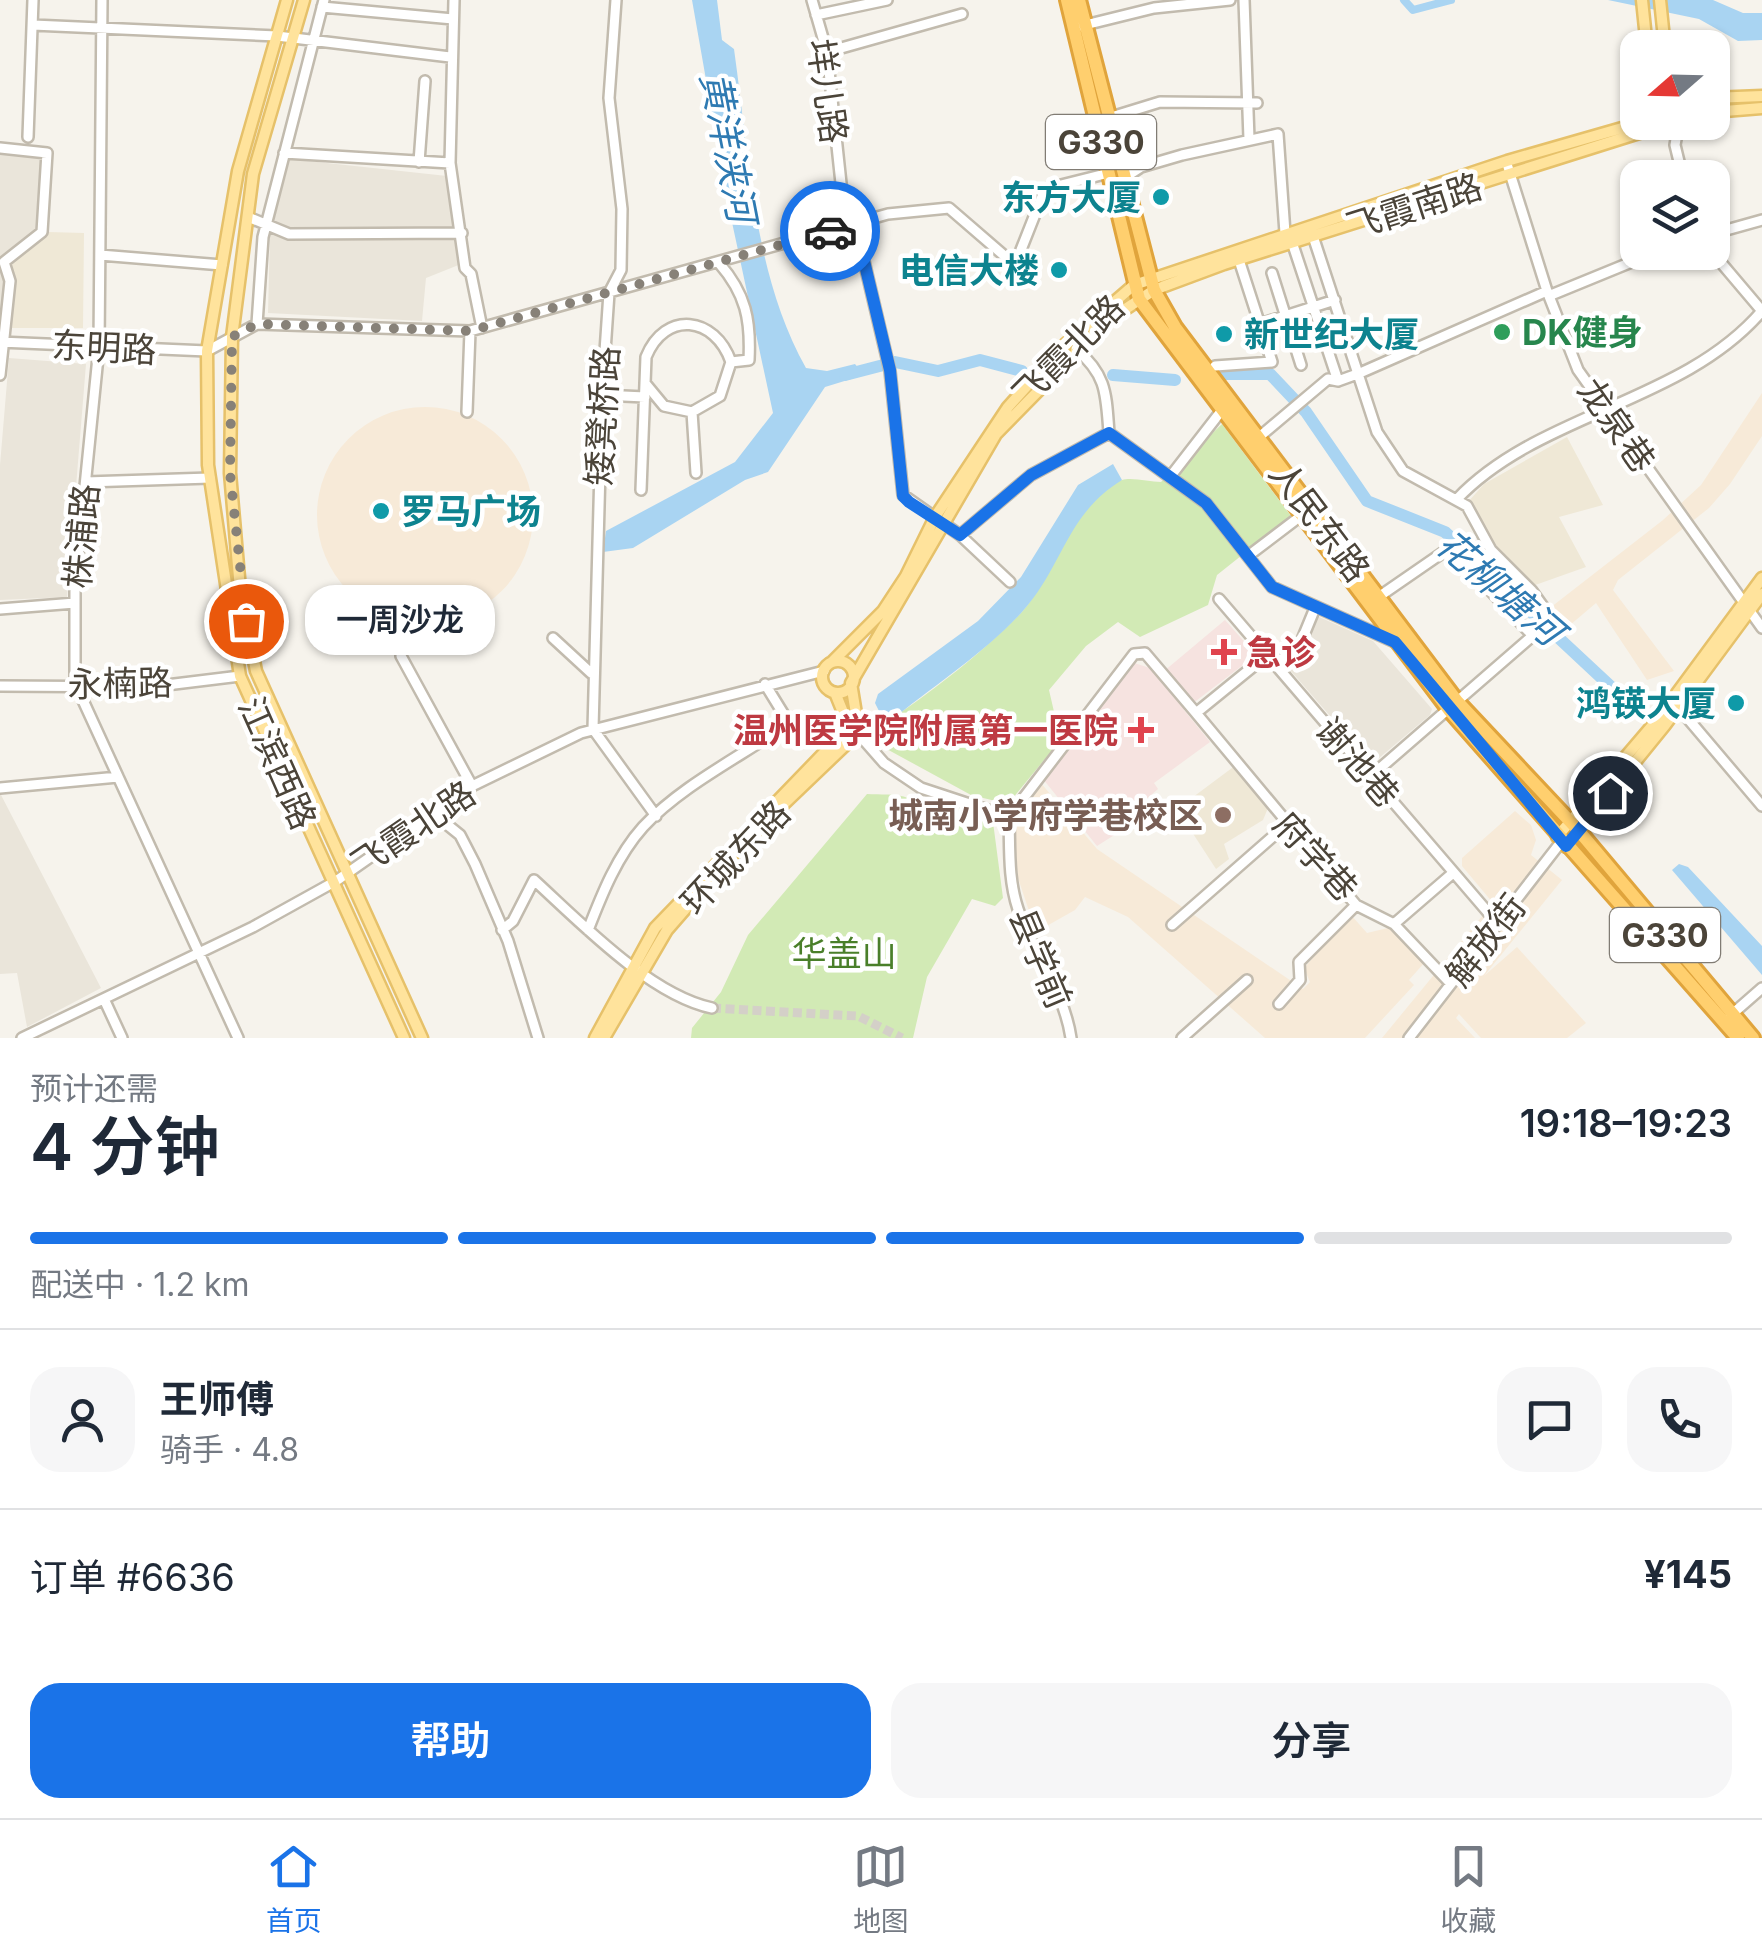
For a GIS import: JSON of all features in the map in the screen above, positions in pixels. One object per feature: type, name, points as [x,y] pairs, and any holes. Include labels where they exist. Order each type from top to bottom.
[{"type":"highway","name":"G330","points":[[1068,0],[1108,118],[1136,292]]},
{"type":"highway","name":"G330","points":[[1079,0],[1079,27],[1116,176],[1152,283]]},
{"type":"highway","name":"人民东路","points":[[1152,283],[1258,438],[1453,706],[1562,842]]},
{"type":"highway","name":"人民东路","points":[[1136,292],[1395,642],[1453,706],[1575,826]]},
{"type":"highway","name":"G330","points":[[1575,826],[1728,1018],[1738,1038]]},
{"type":"highway","name":"G330","points":[[1562,842],[1728,1018],[1753,1038]]},
{"type":"main road","name":"江滨西路","points":[[286,0],[238,170],[207,351],[210,478],[240,676],[404,1038]]},
{"type":"main road","name":"江滨西路","points":[[304,0],[254,174],[232,337],[230,473],[240,589],[256,672],[422,1038]]},
{"type":"main road","points":[[1642,0],[1645,30]]},
{"type":"main road","points":[[1660,0],[1662,30]]},
{"type":"main road","points":[[1730,97],[1762,96]]},
{"type":"main road","points":[[1730,111],[1762,108]]},
{"type":"main road","name":"飞霞南路","points":[[1152,283],[1285,234],[1507,161],[1620,129]]},
{"type":"main road","name":"飞霞南路","points":[[1152,283],[1314,239],[1620,139]]},
{"type":"main road","points":[[1136,292],[1152,283]]},
{"type":"main road","name":"飞霞北路","points":[[836,695],[846,693],[870,644],[946,526],[996,434],[1076,348],[1136,292]]},
{"type":"main road","name":"飞霞北路","points":[[824,671],[883,610],[906,576],[936,517],[1008,408],[1035,375],[1136,292]]},
{"type":"main road","points":[[1662,722],[1678,707],[1746,609],[1762,578]]},
{"type":"main road","points":[[1562,842],[1662,722],[1746,609],[1762,594]]},
{"type":"main road","points":[[833,661],[849,662],[854,729]]},
{"type":"main road","points":[[824,671],[826,687],[836,695],[854,729]]},
{"type":"main road","name":"环城东路","points":[[604,1038],[655,928],[854,729]]},
{"type":"main road","name":"环城东路","points":[[596,1038],[639,968]]},
{"type":"street","points":[[28,137],[33,0]]},
{"type":"street","name":"株浦路","points":[[102,0],[98,348],[75,603],[75,683],[238,1038]]},
{"type":"street","points":[[454,0],[450,164],[465,268],[471,274],[482,328]]},
{"type":"street","name":"矮凳桥路","points":[[592,730],[602,395],[610,294],[621,270],[622,208],[610,98],[616,0]]},
{"type":"street","name":"垟儿路","points":[[812,0],[827,52],[843,202],[860,244],[890,370],[903,496],[936,517]]},
{"type":"street","points":[[816,14],[886,0]]},
{"type":"street","points":[[1079,27],[1154,8],[1230,0]]},
{"type":"street","points":[[1244,0],[1244,103],[1249,139]]},
{"type":"street","points":[[257,324],[266,223],[323,4],[452,19]]},
{"type":"street","points":[[827,52],[962,14]]},
{"type":"street","points":[[33,24],[276,36],[450,57]]},
{"type":"street","points":[[419,162],[425,81]]},
{"type":"street","points":[[1108,118],[1160,102],[1257,103]]},
{"type":"street","points":[[207,351],[257,324],[470,331],[888,214],[949,208],[1015,265],[1044,189],[1116,176],[1168,159],[1278,134],[1285,234]]},
{"type":"street","points":[[0,148],[46,153],[42,232],[4,262],[10,280],[0,374]]},
{"type":"street","points":[[284,153],[450,164]]},
{"type":"street","name":"龙泉巷","points":[[1507,161],[1578,370],[1762,628]]},
{"type":"street","points":[[248,217],[289,234],[462,232]]},
{"type":"street","points":[[1730,229],[1762,220]]},
{"type":"street","points":[[1310,226],[1376,432],[1403,470],[1427,487],[1457,498],[1488,537],[1488,553],[1472,568]]},
{"type":"street","points":[[1293,245],[1338,382]]},
{"type":"street","points":[[100,255],[222,265]]},
{"type":"street","points":[[1215,366],[1272,362],[1239,260]]},
{"type":"street","points":[[720,263],[740,287],[750,329],[748,360],[731,362]]},
{"type":"street","points":[[1258,438],[1328,379],[1338,382],[1620,266]]},
{"type":"street","points":[[1457,498],[1486,468],[1607,410],[1736,341],[1762,311],[1727,270]]},
{"type":"street","points":[[1272,274],[1300,365]]},
{"type":"street","points":[[1260,324],[1335,300]]},
{"type":"street","points":[[642,490],[645,383],[651,345],[672,328],[705,327],[717,335],[731,362],[720,396],[692,412],[664,406],[645,383]]},
{"type":"street","points":[[467,412],[470,331]]},
{"type":"street","name":"东明路","points":[[1,342],[207,351]]},
{"type":"street","points":[[1076,348],[1097,366],[1106,393],[1109,433],[1206,503],[1272,587],[1395,642]]},
{"type":"street","points":[[602,395],[645,397]]},
{"type":"street","points":[[1170,477],[1222,410]]},
{"type":"street","points":[[692,412],[696,473]]},
{"type":"street","points":[[960,535],[1031,475],[1109,433]]},
{"type":"street","points":[[86,482],[210,478]]},
{"type":"street","points":[[1248,556],[1302,515]]},
{"type":"street","points":[[936,517],[1010,582]]},
{"type":"street","points":[[1377,598],[1448,549],[1472,568],[1532,636]]},
{"type":"street","points":[[1370,776],[1552,619],[1532,591],[1488,553]]},
{"type":"street","name":"谢池巷","points":[[1219,599],[1498,924]]},
{"type":"street","points":[[0,609],[75,603]]},
{"type":"street","points":[[1274,666],[1300,642],[1315,608]]},
{"type":"street","points":[[553,638],[591,673]]},
{"type":"street","name":"府学巷","points":[[1009,817],[1134,654],[1145,653],[1356,905],[1394,924],[1451,984]]},
{"type":"street","points":[[401,656],[472,786]]},
{"type":"street","points":[[1196,713],[1266,656]]},
{"type":"street","name":"飞霞北路","points":[[22,1038],[42,1034],[331,883],[472,786],[592,730],[824,671]]},
{"type":"street","name":"永楠路","points":[[0,686],[150,686],[240,676]]},
{"type":"street","points":[[588,930],[626,849],[656,816],[789,723],[764,684]]},
{"type":"street","points":[[1678,707],[1762,806]]},
{"type":"street","points":[[854,729],[884,763],[921,788],[1009,817]]},
{"type":"street","points":[[592,730],[656,816]]},
{"type":"street","points":[[0,788],[118,777]]},
{"type":"street","points":[[434,814],[460,835],[502,930],[538,1038]]},
{"type":"street","name":"县学前","points":[[1009,817],[1010,880],[1018,912],[1060,996],[1071,1038]]},
{"type":"street","points":[[1172,925],[1286,825]]},
{"type":"street","name":"解放街","points":[[1410,1038],[1562,842]]},
{"type":"street","points":[[1394,924],[1453,874]]},
{"type":"street","points":[[502,930],[513,920],[534,880],[588,930],[639,968],[692,1004],[712,1008]]},
{"type":"street","points":[[1279,1004],[1300,980],[1300,962],[1356,905]]},
{"type":"street","points":[[1182,1038],[1247,980]]},
{"type":"street","points":[[1728,1018],[1761,988]]},
{"type":"street","points":[[104,1000],[122,1038]]},
{"type":"shaded area","points":[[0,154],[44,157],[39,234],[5,328],[0,328]]},
{"type":"shaded area","points":[[290,159],[447,176],[461,264],[426,278],[422,321],[268,313],[270,236]]},
{"type":"shaded area","points":[[48,232],[84,233],[83,328],[5,328],[10,260]]},
{"type":"shaded area","points":[[9,358],[86,364],[67,597],[0,600],[0,465]]},
{"type":"shaded area","points":[[1762,393],[1762,436],[1730,484],[1709,508],[1618,580],[1613,590],[1674,671],[1647,680],[1596,603],[1550,642],[1528,625],[1663,520],[1701,485]]},
{"type":"shaded area","points":[[425,407],[466,415],[502,438],[525,474],[533,515],[525,556],[502,592],[466,615],[425,623],[384,615],[348,592],[325,556],[317,515],[325,474],[348,438],[384,415]]},
{"type":"shaded area","points":[[1567,437],[1603,505],[1559,517],[1586,567],[1524,589],[1468,502],[1484,484]]},
{"type":"shaded area","points":[[1317,616],[1373,641],[1432,709],[1430,715],[1372,764],[1283,662],[1307,642]]},
{"type":"shaded area","name":"温州医学院附属第一医院","points":[[1225,620],[1256,655],[1184,710],[1210,742],[1154,783],[1158,789],[1143,802],[1149,813],[1097,846],[1043,779],[1134,663],[1163,672]]},
{"type":"shaded area","name":"城南小学府学巷校区","points":[[1236,765],[1268,808],[1263,820],[1224,844],[1229,859],[1216,869],[1177,809]]},
{"type":"shaded area","points":[[1040,782],[1097,849],[1303,989],[1310,982],[1304,968],[1351,915],[1367,933],[1392,927],[1425,962],[1409,980],[1414,985],[1365,1038],[1265,1038],[1128,917],[1085,897],[1075,910],[1036,932],[1018,878],[1012,821]]},
{"type":"shaded area","points":[[0,793],[101,988],[27,1027],[17,973],[0,974]]},
{"type":"shaded area","points":[[1515,811],[1531,825],[1536,840],[1531,855],[1562,880],[1484,976],[1517,947],[1586,1023],[1567,1038],[1481,1038],[1459,1014],[1456,1018],[1475,1038],[1382,1038],[1493,903],[1462,866],[1462,858]]},
{"type":"green space","points":[[1222,424],[1291,516],[1217,575],[1208,605],[1140,637],[1118,622],[1086,646],[1049,690],[1055,716],[1068,731],[1008,804],[971,795],[883,747],[886,726],[894,717],[960,668],[1020,614],[1090,501],[1122,480],[1161,482]]},
{"type":"green space","name":"华盖山","points":[[867,794],[904,796],[936,812],[959,805],[993,822],[1003,898],[995,906],[972,899],[927,977],[913,1038],[691,1038],[692,1028],[721,992],[748,935]]},
{"type":"water","name":"黄洋浃河","points":[[692,0],[717,0],[722,40],[734,49],[756,213],[774,293],[788,332],[806,368],[827,371],[855,364],[864,375],[825,387],[768,472],[745,480],[633,548],[603,552],[606,531],[735,462],[773,413],[727,199]]},
{"type":"water","points":[[1608,0],[1713,0],[1743,13],[1762,13],[1762,40],[1738,41],[1730,36],[1730,30],[1718,30],[1699,19]]},
{"type":"water","points":[[1113,464],[1122,480],[1089,509],[1022,612],[978,653],[898,715],[881,715],[875,703],[878,694],[978,621],[1021,577],[1078,485]]},
{"type":"water","points":[[1679,864],[1688,867],[1762,946],[1762,975],[1672,870]]},
{"type":"waterway","points":[[1404,0],[1413,10],[1451,0]]},
{"type":"waterway","name":"花柳塘河","points":[[845,375],[895,362],[938,371],[980,360],[1022,371]]},
{"type":"waterway","name":"花柳塘河","points":[[1225,374],[1270,374],[1306,412],[1367,501],[1445,532],[1637,711]]},
{"type":"waterway","name":"花柳塘河","points":[[1113,375],[1175,380]]},
{"type":"tunnel","points":[[712,1008],[858,1016],[902,1038]]},
{"type":"way so far","points":[[246,621],[230,473],[232,337],[257,324],[470,331],[830,231]]},
{"type":"place","name":"东方大厦","points":[[1161,197]]},
{"type":"place","name":"电信大楼","points":[[1059,270]]},
{"type":"place","name":"DK健身","points":[[1502,332]]},
{"type":"place","name":"新世纪大厦","points":[[1224,334]]},
{"type":"place","name":"罗马广场","points":[[381,511]]},
{"type":"place","name":"一周沙龙","points":[[246,621]]},
{"type":"place","name":"急诊","points":[[1224,652]]},
{"type":"place","name":"鸿锳大厦","points":[[1736,703]]},
{"type":"place","name":"温州医学院附属第一医院","points":[[1141,730]]},
{"type":"place","name":"城南小学府学巷校区","points":[[1223,815]]},
{"type":"route","points":[[830,231],[852,224],[860,244],[890,370],[903,496],[909,502],[930,512],[960,535],[1031,475],[1109,433],[1206,503],[1272,587],[1395,642],[1566,846],[1610,793]]}]
